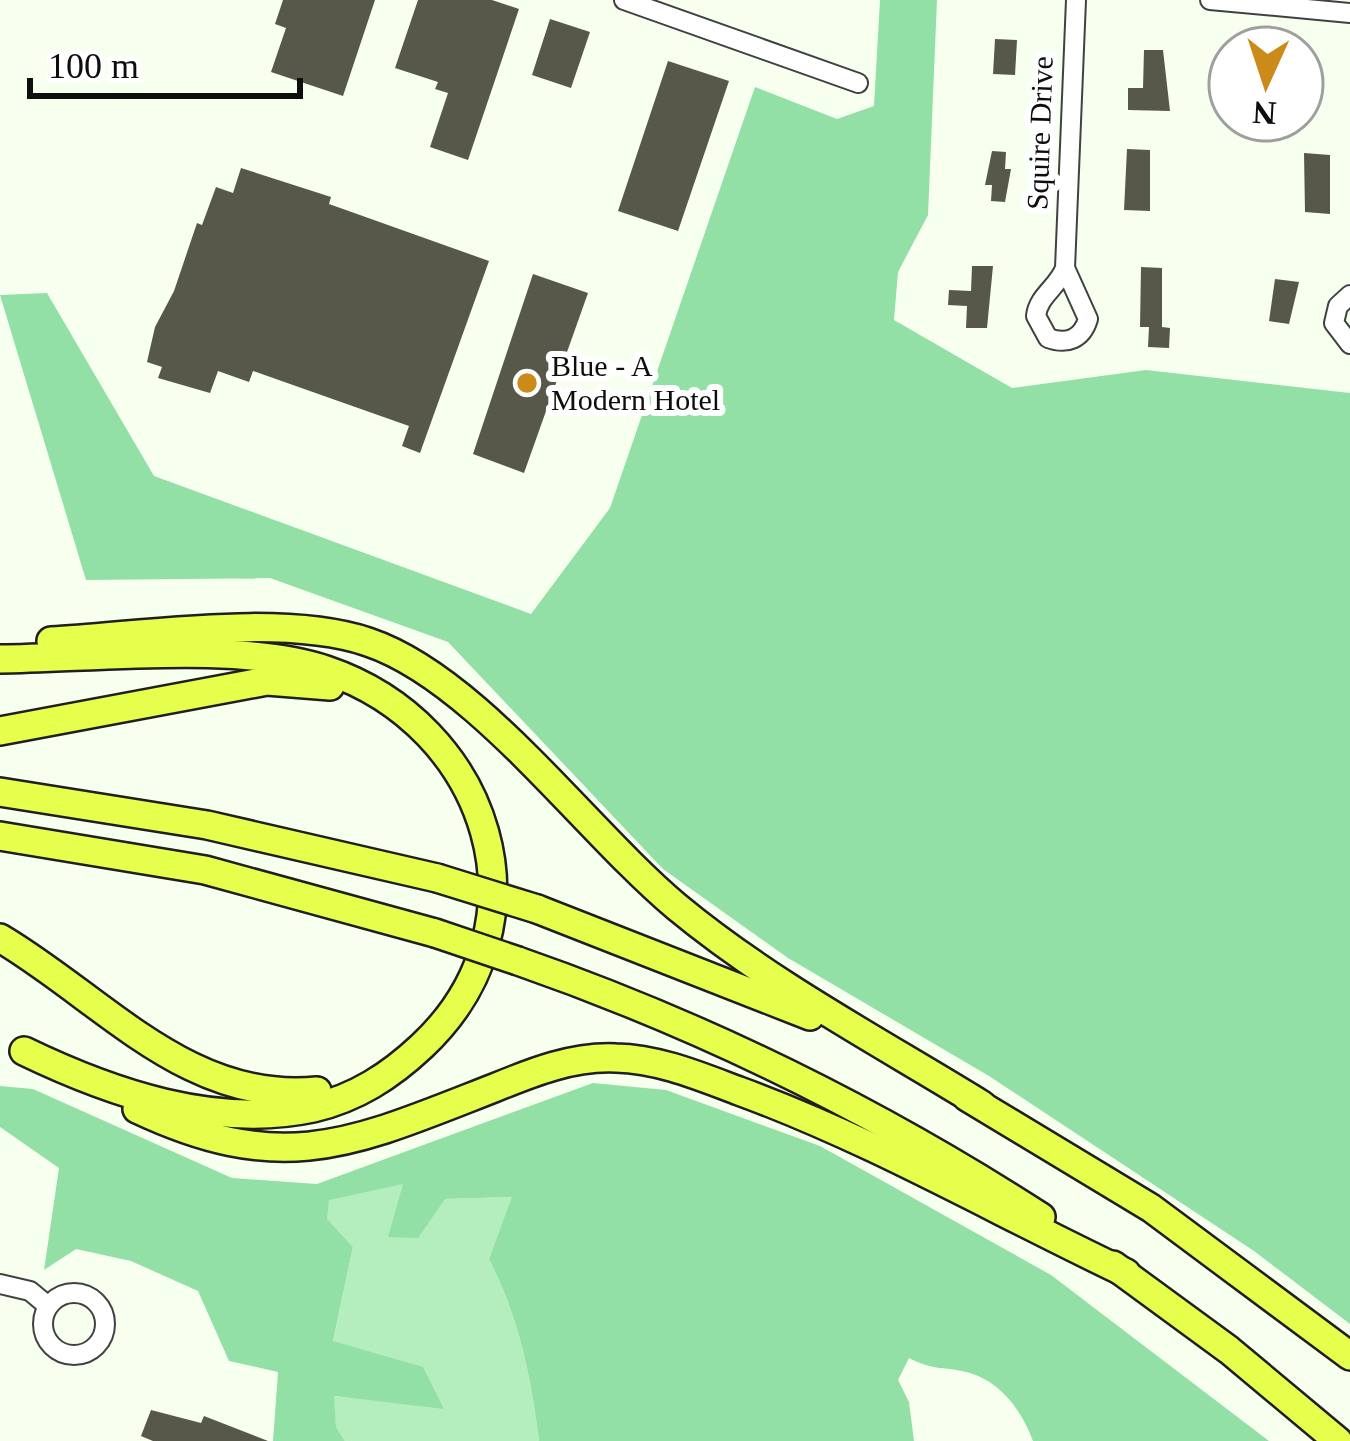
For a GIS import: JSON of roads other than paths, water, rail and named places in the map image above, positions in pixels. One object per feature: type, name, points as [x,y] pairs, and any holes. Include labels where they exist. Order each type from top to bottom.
[{"type":"highway","points":[[0,644],[283,629],[353,638],[401,655],[454,690],[619,856],[705,929],[1187,1233],[1350,1357]]},
{"type":"highway","points":[[0,658],[247,657],[302,663],[373,691],[437,744],[481,818],[494,890],[487,942],[473,980],[419,1049],[387,1076],[348,1097],[299,1110],[254,1114],[139,1096],[12,1045]]},
{"type":"highway","points":[[0,731],[283,680],[368,697],[437,744]]},
{"type":"highway","points":[[0,793],[207,825],[437,878],[537,909],[743,986],[982,1105]]},
{"type":"highway","points":[[0,836],[205,870],[435,932],[670,1020],[848,1104],[962,1167],[1126,1274],[1339,1441]]},
{"type":"highway","points":[[0,938],[179,1063],[241,1089],[282,1094],[345,1086],[419,1049]]},
{"type":"highway","points":[[12,1045],[184,1129],[237,1144],[295,1150],[366,1138],[558,1064],[612,1057],[655,1062],[826,1125],[1126,1274]]},
{"type":"street","points":[[623,0],[857,83]]},
{"type":"street","name":"Squire Drive","points":[[1065,268],[1076,0]]},
{"type":"street","points":[[1210,0],[1350,13]]},
{"type":"street","points":[[1350,295],[1337,306],[1334,323],[1350,344]]},
{"type":"street","points":[[0,1284],[30,1291],[48,1306]]},
{"type":"place","name":"Blue - A Modern Hotel","points":[[527,383]]}]
